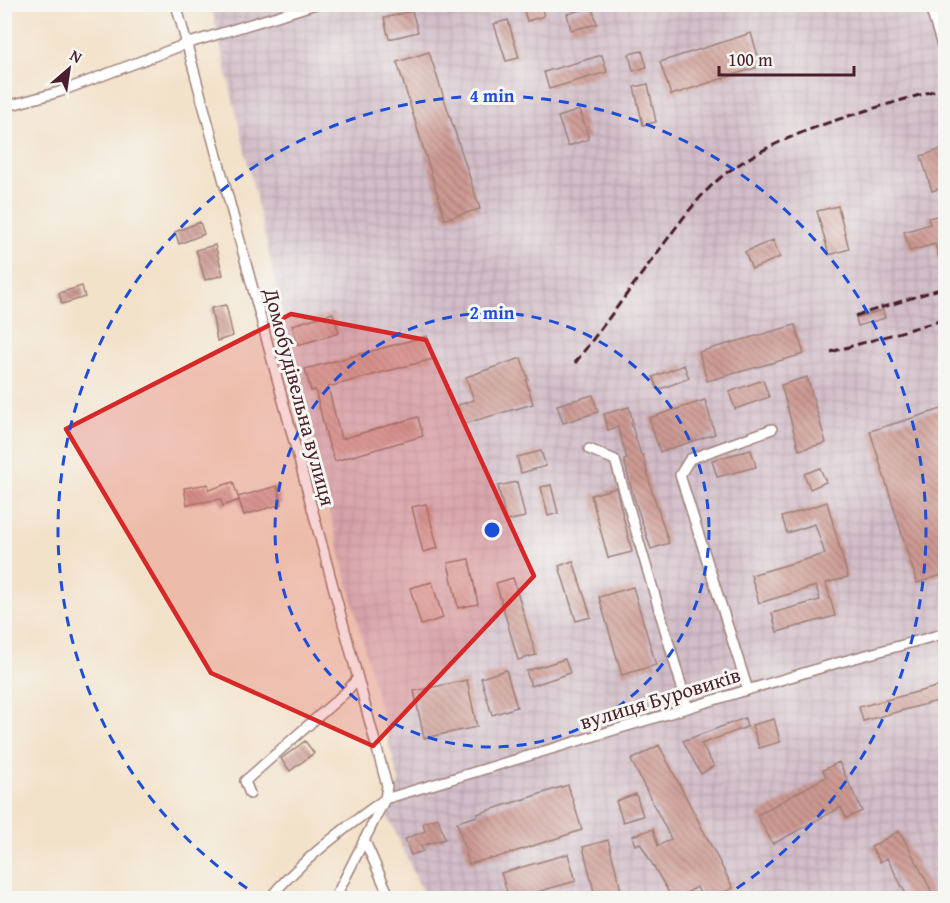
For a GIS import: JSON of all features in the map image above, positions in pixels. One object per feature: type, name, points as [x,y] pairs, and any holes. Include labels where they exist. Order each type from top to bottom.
[{"type":"street","name":"Домобудівельна вулиця","points":[[176,4],[383,770],[387,786],[385,799]]},
{"type":"street","points":[[4,107],[59,92],[186,44],[316,4]]},
{"type":"street","points":[[929,4],[945,58]]},
{"type":"street","points":[[748,690],[680,475],[690,459],[771,429]]},
{"type":"street","points":[[589,449],[615,460],[688,708]]},
{"type":"street","name":"вулиця Буровиків","points":[[270,898],[283,882],[358,818],[385,799],[945,633]]},
{"type":"street","points":[[250,794],[245,781],[357,680]]},
{"type":"street","points":[[335,898],[385,799]]},
{"type":"street","points":[[364,839],[390,898]]},
{"type":"highlighted area","points":[[291,314],[426,340],[534,576],[373,746],[211,673],[66,429]]},
{"type":"shaded area","points":[[211,5],[945,5],[945,898],[425,898],[388,816],[399,782],[327,502]]},
{"type":"building","points":[[522,4],[540,4],[544,16],[527,21]]},
{"type":"building","points":[[592,7],[597,24],[571,30],[567,14]]},
{"type":"building","points":[[412,11],[418,32],[389,39],[384,18]]},
{"type":"building","points":[[508,20],[519,58],[506,61],[494,24]]},
{"type":"building","points":[[751,33],[761,66],[671,95],[660,62]]},
{"type":"building","points":[[642,51],[647,67],[633,71],[629,54]]},
{"type":"building","points":[[429,52],[480,209],[445,219],[397,62]]},
{"type":"building","points":[[602,55],[607,72],[549,89],[544,72]]},
{"type":"building","points":[[648,84],[656,122],[643,125],[634,87]]},
{"type":"building","points":[[580,110],[589,139],[568,146],[558,117]]},
{"type":"building","points":[[945,148],[945,187],[932,191],[921,156]]},
{"type":"building","points":[[838,206],[849,249],[829,255],[817,211]]},
{"type":"building","points":[[945,214],[945,272],[943,272],[935,244],[910,251],[904,232],[930,224],[928,218]]},
{"type":"building","points":[[200,222],[204,234],[179,244],[175,232]]},
{"type":"building","points":[[773,240],[780,257],[752,269],[745,252]]},
{"type":"building","points":[[215,245],[223,275],[205,280],[196,250]]},
{"type":"building","points":[[82,286],[85,297],[62,304],[59,293]]},
{"type":"building","points":[[226,305],[233,336],[217,341],[211,308]]},
{"type":"building","points":[[883,310],[885,318],[858,326],[856,318]]},
{"type":"building","points":[[333,313],[339,333],[298,345],[292,325]]},
{"type":"building","points":[[795,325],[804,354],[707,381],[699,352]]},
{"type":"building","points":[[427,336],[433,359],[328,387],[341,439],[418,417],[423,436],[335,461],[315,390],[311,391],[305,369]]},
{"type":"building","points":[[521,358],[533,404],[463,424],[458,405],[474,400],[466,377]]},
{"type":"building","points":[[684,365],[689,378],[658,390],[653,377]]},
{"type":"building","points":[[807,377],[826,443],[799,450],[781,385]]},
{"type":"building","points":[[763,380],[769,397],[735,409],[729,392]]},
{"type":"building","points":[[593,395],[598,412],[563,423],[557,405]]},
{"type":"building","points":[[705,400],[715,434],[660,452],[649,418]]},
{"type":"building","points":[[629,407],[633,423],[631,423],[669,543],[651,549],[634,498],[618,427],[608,430],[604,414]]},
{"type":"building","points":[[945,408],[945,574],[917,583],[870,431]]},
{"type":"building","points":[[751,450],[756,467],[717,477],[712,460]]},
{"type":"building","points":[[541,451],[546,466],[521,473],[517,457]]},
{"type":"building","points":[[820,468],[826,482],[810,489],[804,474]]},
{"type":"building","points":[[233,482],[239,500],[223,506],[220,499],[187,505],[184,488],[208,484],[209,490]]},
{"type":"building","points":[[517,482],[525,517],[506,521],[498,486]]},
{"type":"building","points":[[551,485],[558,513],[548,516],[541,487]]},
{"type":"building","points":[[277,486],[282,504],[244,515],[238,497]]},
{"type":"building","points":[[616,488],[632,552],[608,558],[591,495]]},
{"type":"building","points":[[827,502],[848,577],[826,583],[835,616],[777,632],[772,613],[820,600],[816,586],[759,603],[751,575],[825,554],[815,524],[787,533],[782,517]]},
{"type":"building","points":[[426,504],[438,548],[423,552],[412,507]]},
{"type":"building","points":[[469,559],[478,604],[458,608],[448,563]]},
{"type":"building","points":[[573,561],[591,617],[576,621],[559,566]]},
{"type":"building","points":[[513,578],[536,655],[518,660],[496,583]]},
{"type":"building","points":[[432,582],[443,618],[421,625],[410,588]]},
{"type":"building","points":[[633,587],[656,665],[622,675],[599,597]]},
{"type":"building","points":[[565,659],[570,673],[531,686],[526,671]]},
{"type":"building","points":[[506,670],[517,707],[492,715],[481,678]]},
{"type":"building","points":[[467,680],[477,727],[424,738],[414,691]]},
{"type":"building","points":[[944,685],[945,699],[863,721],[859,707]]},
{"type":"building","points":[[745,718],[747,727],[701,744],[714,766],[701,774],[683,741]]},
{"type":"building","points":[[774,719],[780,742],[759,748],[752,725]]},
{"type":"building","points":[[305,741],[314,753],[290,771],[281,759]]},
{"type":"building","points":[[659,745],[733,888],[712,898],[702,898],[697,887],[677,898],[672,898],[640,843],[635,845],[632,836],[653,829],[658,846],[671,839],[631,760]]},
{"type":"building","points":[[839,762],[862,811],[846,818],[841,807],[773,844],[757,815],[826,777],[823,770]]},
{"type":"building","points":[[568,785],[582,830],[492,859],[469,864],[457,822]]},
{"type":"building","points":[[636,794],[643,816],[623,822],[616,801]]},
{"type":"building","points":[[438,818],[445,839],[421,846],[423,851],[411,855],[405,839],[425,831],[423,823]]},
{"type":"building","points":[[899,831],[935,898],[908,898],[887,858],[880,862],[871,847]]},
{"type":"building","points":[[608,840],[623,898],[578,898],[577,896],[594,892],[583,847]]},
{"type":"building","points":[[568,854],[576,881],[509,898],[501,873]]},
{"type":"railway","points":[[575,363],[690,209],[718,179],[754,155],[807,131],[946,87]]},
{"type":"railway","points":[[855,316],[946,287]]},
{"type":"railway","points":[[831,352],[946,319]]}]
